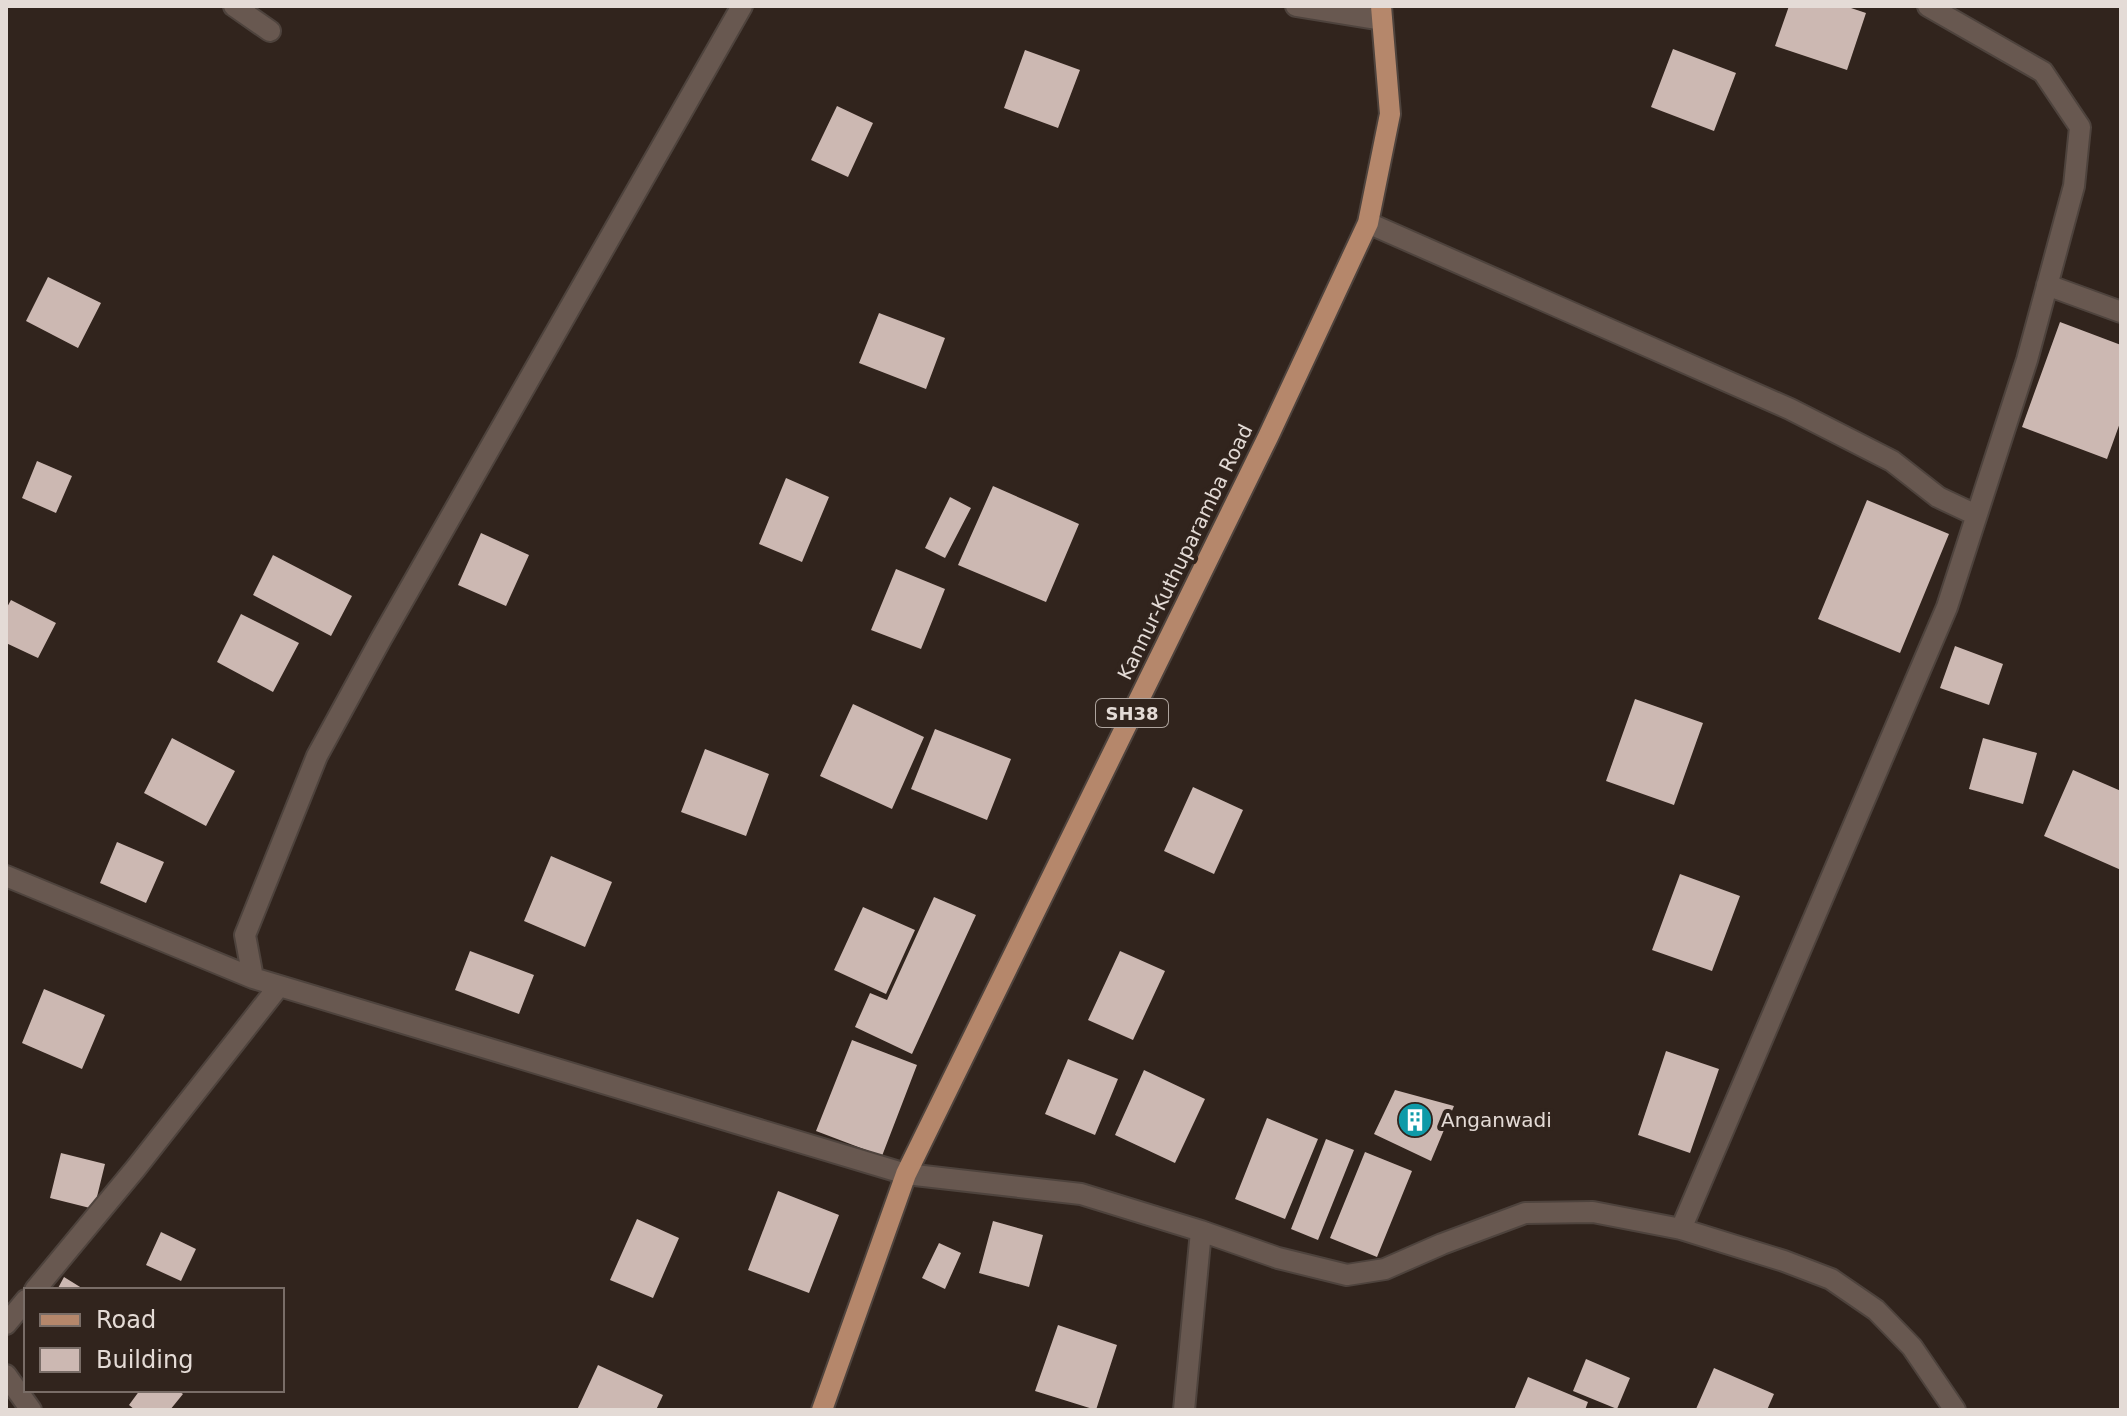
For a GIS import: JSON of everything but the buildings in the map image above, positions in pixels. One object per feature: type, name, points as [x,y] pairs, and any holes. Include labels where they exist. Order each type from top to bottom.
[{"type":"main road","name":"Kannur-Kuthuparamba Road","points":[[822,1410],[906,1174],[1268,437],[1368,223],[1390,114],[1382,13]]},
{"type":"street","points":[[234,6],[270,31]]},
{"type":"street","points":[[253,978],[245,935],[317,756],[388,625],[742,6]]},
{"type":"street","points":[[1296,6],[1382,13]]},
{"type":"street","points":[[1681,1229],[1947,607],[2027,360],[2074,186],[2080,127],[2043,72],[1928,6]]},
{"type":"street","points":[[1368,223],[1790,409],[1892,461],[1938,497],[1976,515]]},
{"type":"street","points":[[2047,285],[2121,312]]},
{"type":"street","points":[[6,876],[253,978],[906,1174],[1081,1194],[1278,1258],[1347,1275],[1385,1269],[1525,1213],[1593,1212],[1681,1229],[1831,1279],[1876,1310],[1912,1347],[1955,1410]]},
{"type":"street","points":[[37,1288],[279,986]]},
{"type":"street","points":[[1184,1410],[1201,1231]]},
{"type":"street","points":[[6,1324],[24,1302]]},
{"type":"street","points":[[6,1375],[31,1410]]},
{"type":"place","name":"Anganwadi","points":[[1415,1120]]}]
